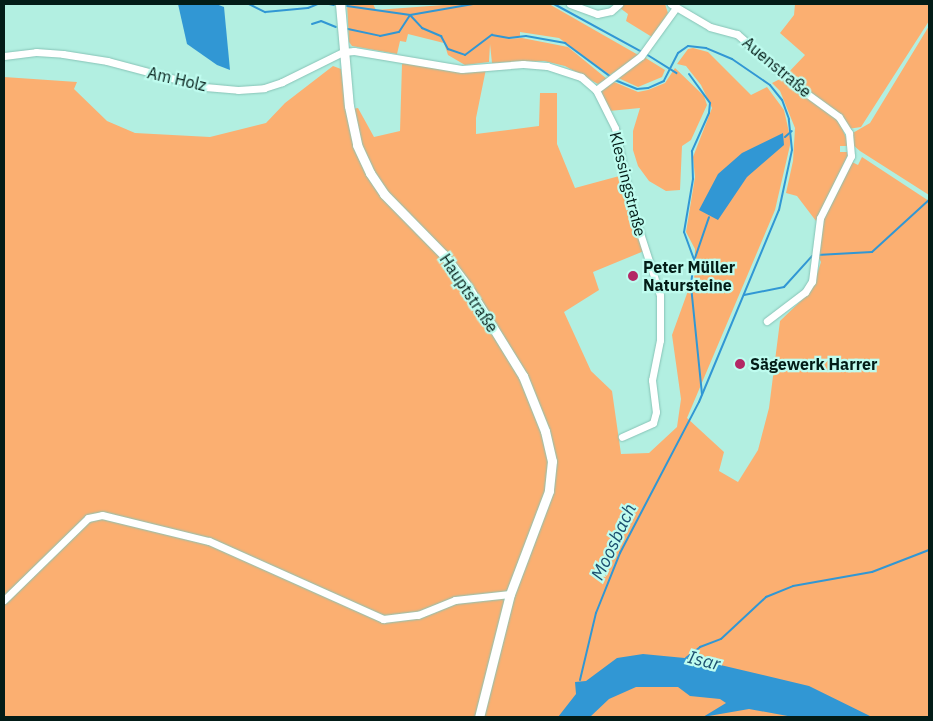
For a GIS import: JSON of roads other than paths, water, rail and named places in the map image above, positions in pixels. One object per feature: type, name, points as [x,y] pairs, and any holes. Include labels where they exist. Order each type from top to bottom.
[{"type":"main road","name":"Hauptstraße","points":[[340,4],[352,123],[357,145],[370,173],[384,194],[444,255],[468,287],[523,376],[545,431],[552,460],[549,491],[510,594],[479,717]]},
{"type":"street","points":[[570,4],[597,14],[611,11],[620,4]]},
{"type":"street","name":"Auenstraße","points":[[596,90],[643,53],[673,6],[710,27],[736,34],[788,80],[839,117],[849,133],[851,156],[820,218],[816,271],[805,292],[767,321]]},
{"type":"street","name":"Am Holz","points":[[4,56],[36,52],[63,54],[107,61],[205,87],[238,90],[264,88],[282,82],[344,52]]},
{"type":"street","points":[[344,52],[368,52],[462,69],[523,64],[547,66],[581,77],[596,90]]},
{"type":"street","name":"Klessingstraße","points":[[596,90],[615,128],[632,208],[660,295],[660,340],[652,380],[656,412],[653,423],[622,437]]},
{"type":"street","points":[[4,600],[88,518],[102,515],[209,541],[383,619],[418,616],[455,600],[510,594]]},
{"type":"water","points":[[178,4],[216,4],[224,7],[230,70],[217,65],[187,44]]},
{"type":"water","points":[[783,133],[784,145],[747,177],[718,220],[699,210],[718,174],[742,153]]},
{"type":"water","points":[[643,654],[695,659],[809,686],[872,717],[793,717],[749,709],[703,717],[726,703],[720,699],[690,696],[678,687],[636,687],[609,699],[590,717],[558,717],[576,694],[575,682],[586,681],[617,658]]},
{"type":"waterway","name":"Moosbach","points":[[249,4],[265,12],[308,8],[318,4]]},
{"type":"waterway","name":"Moosbach","points":[[329,4],[334,5]]},
{"type":"waterway","name":"Moosbach","points":[[348,29],[380,36],[399,32],[410,15],[473,4]]},
{"type":"waterway","points":[[554,4],[642,52]]},
{"type":"waterway","name":"Moosbach","points":[[347,6],[410,15],[422,28],[441,36],[448,49],[465,55],[492,35],[509,38],[526,36],[565,43],[611,77]]},
{"type":"waterway","points":[[312,24],[321,21],[336,27]]},
{"type":"waterway","name":"Moosbach","points":[[580,680],[596,613],[620,553],[699,402],[779,210],[792,150],[789,119],[782,100],[770,85],[732,59],[706,48],[688,46],[678,53],[664,81],[648,88],[637,89],[615,80]]},
{"type":"waterway","points":[[646,54],[677,73]]},
{"type":"waterway","name":"Moosbach","points":[[689,74],[710,103],[709,113],[692,151],[693,179],[684,232],[694,260],[691,286],[702,394]]},
{"type":"waterway","name":"Moosbach","points":[[785,137],[792,131]]},
{"type":"waterway","points":[[817,255],[872,252],[929,200]]},
{"type":"waterway","points":[[695,258],[709,217]]},
{"type":"waterway","points":[[744,295],[784,287],[812,256]]},
{"type":"waterway","name":"Isar","points":[[686,658],[700,647],[721,639],[766,597],[793,586],[872,572],[929,550]]},
{"type":"place","name":"Peter Müller Natursteine","points":[[633,276]]},
{"type":"place","name":"Sägewerk Harrer","points":[[740,364]]}]
